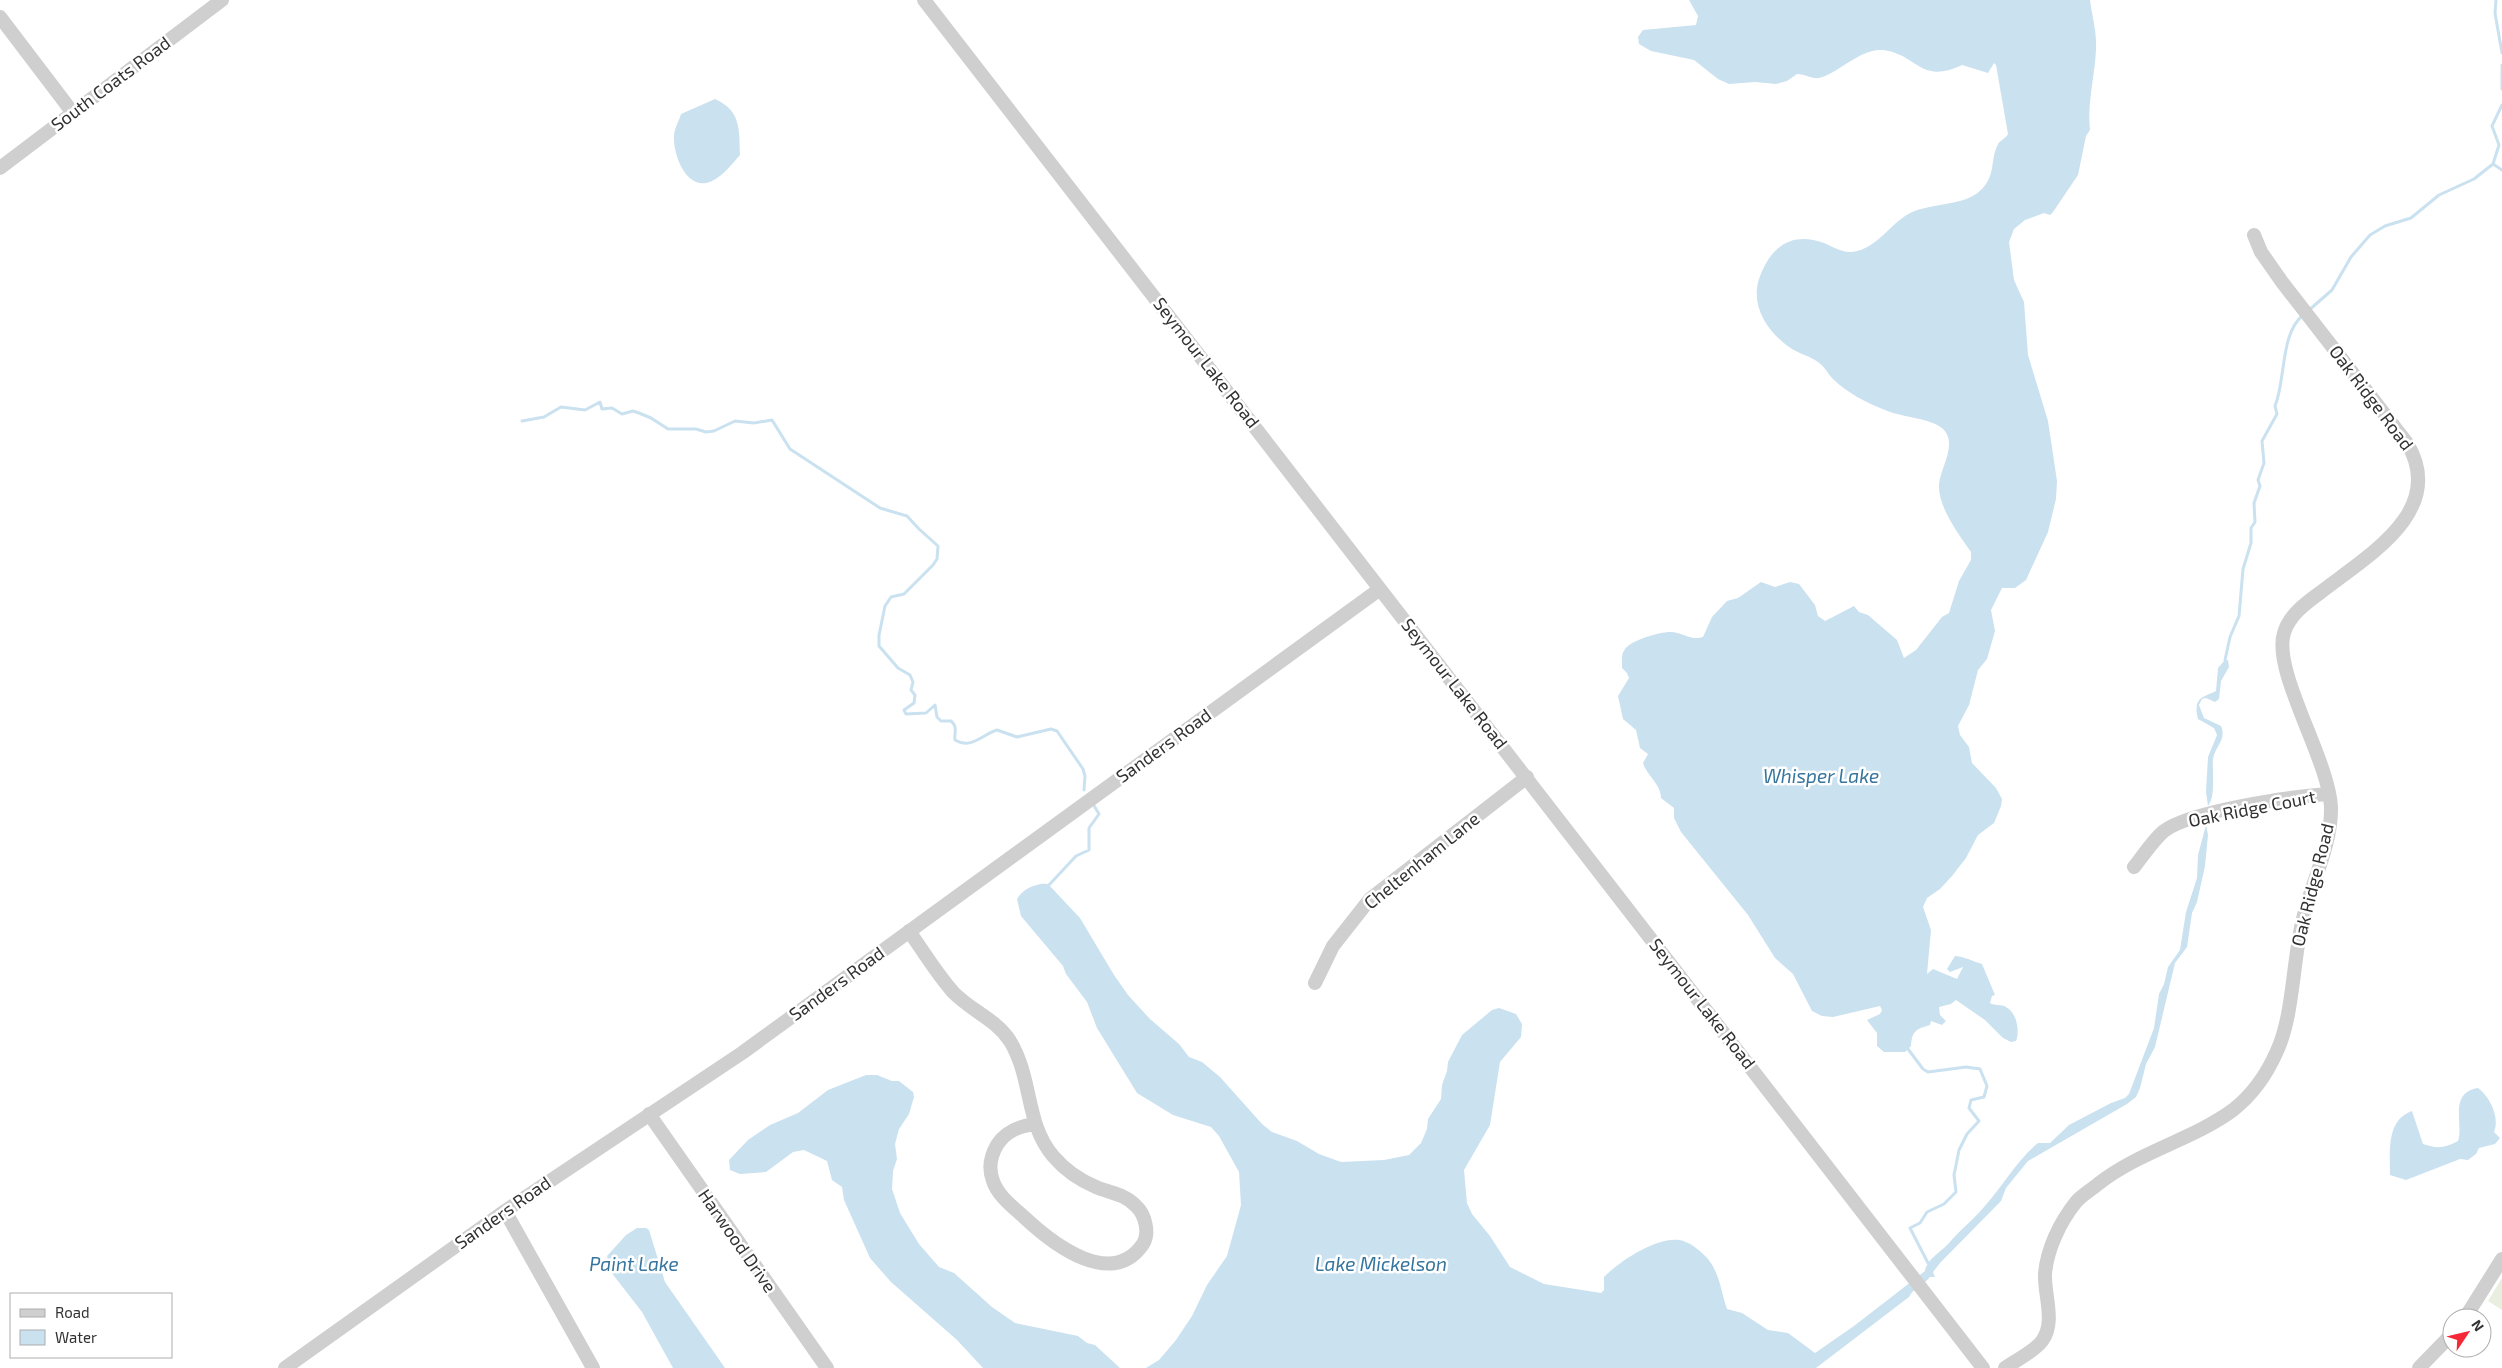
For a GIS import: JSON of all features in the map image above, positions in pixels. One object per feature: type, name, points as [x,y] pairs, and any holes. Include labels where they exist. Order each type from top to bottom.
[{"type":"street","name":"South Coats Road","points":[[0,168],[222,0]]},
{"type":"street","name":"Seymour Lake Road","points":[[924,0],[1983,1368]]},
{"type":"street","points":[[0,17],[73,113]]},
{"type":"street","name":"Oak Ridge Road","points":[[2005,1368],[2042,1341],[2048,1325],[2045,1277],[2048,1253],[2077,1201],[2128,1164],[2205,1126],[2232,1110],[2248,1096],[2264,1076],[2278,1049],[2302,922],[2329,831],[2331,808],[2327,778],[2284,662],[2283,635],[2299,609],[2373,551],[2401,525],[2418,496],[2418,468],[2407,443],[2282,282],[2261,252],[2254,235]]},
{"type":"street","name":"Sanders Road","points":[[285,1368],[505,1211],[742,1053],[1380,589]]},
{"type":"street","name":"Cheltenham Lane","points":[[1315,982],[1333,946],[1370,899],[1527,778]]},
{"type":"street","name":"Oak Ridge Court","points":[[2134,867],[2164,832],[2188,819],[2302,795],[2329,794]]},
{"type":"street","points":[[909,931],[953,992],[968,1005],[990,1019],[1008,1038],[1019,1056],[1026,1075],[1035,1124],[1052,1155],[1064,1168],[1097,1188],[1128,1198],[1138,1207],[1146,1225],[1145,1240],[1127,1260],[1114,1264],[1094,1262],[1066,1250],[1044,1235],[999,1193],[993,1181],[990,1164],[992,1153],[1001,1140],[1012,1130],[1022,1125],[1035,1124]]},
{"type":"street","name":"Harwood Drive","points":[[649,1114],[827,1368]]},
{"type":"street","points":[[505,1211],[593,1368]]},
{"type":"street","points":[[2471,1308],[2502,1258]]},
{"type":"street","points":[[2419,1368],[2442,1344]]},
{"type":"green space","points":[[2502,1278],[2502,1310],[2488,1301]]},
{"type":"water","name":"Whisper Lake","points":[[1689,0],[2090,0],[2096,49],[2090,99],[2090,130],[2086,136],[2078,175],[2050,215],[2044,213],[2025,220],[2014,229],[2009,242],[2014,280],[2024,302],[2028,355],[2048,421],[2057,481],[2056,499],[2048,532],[2026,580],[2015,588],[2002,588],[1991,610],[1995,631],[1987,659],[1978,670],[1969,705],[1958,726],[1960,735],[1969,747],[1972,763],[1996,788],[2002,799],[2001,806],[1994,823],[1978,835],[1966,858],[1940,889],[1927,898],[1923,907],[1931,930],[1927,974],[1933,969],[1957,979],[1963,967],[1950,972],[1947,969],[1955,956],[1982,964],[1995,995],[1992,996],[1990,1003],[2006,1007],[2013,1013],[2017,1027],[2016,1041],[2011,1042],[2003,1038],[1985,1020],[1956,1000],[1951,1004],[1939,1007],[1940,1015],[1946,1021],[1942,1025],[1931,1021],[1930,1025],[1918,1029],[1912,1037],[1911,1046],[1905,1052],[1884,1052],[1877,1046],[1877,1033],[1867,1020],[1880,1014],[1882,1010],[1880,1006],[1833,1017],[1822,1016],[1812,1011],[1793,974],[1775,958],[1748,915],[1681,832],[1674,818],[1674,808],[1661,798],[1659,788],[1645,768],[1643,763],[1648,754],[1640,748],[1636,730],[1623,719],[1618,696],[1629,678],[1622,668],[1623,653],[1628,646],[1633,642],[1667,632],[1695,638],[1703,637],[1712,617],[1727,601],[1738,598],[1761,582],[1775,587],[1790,582],[1799,584],[1815,605],[1818,616],[1825,621],[1854,606],[1859,612],[1868,615],[1897,640],[1904,658],[1916,650],[1942,617],[1949,613],[1959,581],[1971,560],[1971,552],[1950,520],[1940,493],[1940,478],[1949,448],[1947,434],[1937,425],[1885,410],[1864,401],[1844,389],[1823,366],[1812,358],[1792,349],[1769,328],[1759,309],[1757,289],[1759,279],[1769,258],[1776,250],[1792,241],[1801,239],[1812,240],[1843,251],[1858,251],[1873,244],[1898,221],[1914,211],[1966,199],[1982,189],[1989,178],[1998,144],[2008,134],[1996,65],[1994,63],[1988,73],[1962,65],[1937,72],[1928,70],[1894,53],[1874,50],[1819,78],[1797,74],[1787,81],[1776,84],[1755,82],[1729,84],[1718,79],[1694,60],[1651,51],[1639,44],[1638,37],[1643,30],[1696,25],[1698,16]]},
{"type":"water","points":[[715,99],[730,109],[737,121],[740,155],[727,170],[712,181],[695,182],[683,170],[679,162],[674,144],[674,133],[681,114]]},
{"type":"water","points":[[2228,660],[2229,667],[2221,681],[2219,699],[2215,702],[2206,698],[2202,699],[2199,705],[2204,718],[2221,726],[2223,735],[2213,759],[2213,790],[2208,806],[2206,792],[2208,757],[2217,735],[2214,728],[2198,719],[2197,707],[2202,697],[2216,691],[2218,668],[2224,661]]},
{"type":"water","name":"Lake Mickelson","points":[[2206,825],[2208,835],[2205,866],[2197,902],[2192,913],[2187,947],[2175,963],[2155,1047],[2146,1064],[2136,1097],[2028,1161],[2006,1188],[2001,1201],[1940,1263],[1933,1272],[1935,1277],[1930,1277],[1913,1291],[1909,1297],[1816,1368],[1146,1368],[1159,1360],[1176,1340],[1192,1316],[1207,1285],[1227,1256],[1241,1205],[1239,1172],[1219,1136],[1211,1127],[1173,1115],[1137,1093],[1097,1028],[1087,1002],[1066,974],[1063,966],[1021,916],[1017,899],[1019,895],[1031,887],[1048,884],[1080,918],[1128,995],[1150,1019],[1179,1044],[1189,1057],[1202,1062],[1220,1077],[1262,1124],[1272,1132],[1297,1141],[1319,1154],[1341,1162],[1384,1160],[1409,1155],[1421,1143],[1427,1129],[1428,1119],[1441,1099],[1442,1085],[1448,1062],[1462,1035],[1492,1010],[1499,1008],[1516,1014],[1522,1024],[1521,1037],[1500,1062],[1490,1125],[1464,1170],[1467,1203],[1472,1214],[1490,1236],[1510,1267],[1544,1284],[1601,1293],[1604,1290],[1604,1277],[1629,1257],[1660,1242],[1670,1240],[1683,1241],[1699,1250],[1712,1265],[1718,1277],[1727,1309],[1742,1313],[1768,1330],[1788,1333],[1815,1353],[1854,1326],[1925,1271],[1931,1259],[1980,1212],[2016,1166],[2038,1143],[2050,1143],[2069,1125],[2111,1103],[2125,1098],[2129,1094],[2154,1028],[2159,994],[2164,984],[2168,967],[2180,950],[2186,912],[2197,878],[2198,855]]},
{"type":"water","points":[[866,1075],[877,1075],[892,1081],[899,1081],[913,1092],[914,1097],[909,1114],[899,1129],[895,1144],[897,1159],[893,1171],[892,1189],[900,1213],[919,1244],[939,1267],[954,1273],[992,1307],[1015,1323],[1078,1336],[1087,1343],[1095,1345],[1120,1368],[983,1368],[957,1340],[891,1282],[870,1258],[844,1200],[842,1187],[832,1180],[827,1161],[804,1150],[793,1152],[766,1172],[740,1174],[730,1170],[729,1160],[748,1140],[770,1125],[798,1113],[828,1090]]},
{"type":"water","points":[[2478,1088],[2490,1102],[2495,1114],[2496,1126],[2494,1132],[2500,1138],[2495,1144],[2479,1148],[2476,1154],[2468,1160],[2460,1159],[2406,1180],[2390,1175],[2391,1138],[2394,1129],[2404,1115],[2412,1111],[2423,1144],[2433,1147],[2449,1145],[2458,1141],[2459,1110],[2463,1096],[2469,1091]]},
{"type":"water","name":"Paint Lake","points":[[637,1228],[649,1230],[665,1282],[725,1368],[673,1368],[642,1312],[611,1272],[607,1256],[626,1235]]},
{"type":"waterway","points":[[2496,0],[2495,13],[2502,53]]},
{"type":"waterway","points":[[2502,65],[2502,89]]},
{"type":"waterway","points":[[2308,311],[2332,290],[2351,257],[2370,235],[2385,226],[2411,218],[2439,195],[2474,179],[2493,164],[2499,145],[2492,126],[2502,105]]},
{"type":"waterway","points":[[2493,164],[2502,170]]},
{"type":"waterway","points":[[2225,660],[2230,637],[2239,616],[2243,569],[2251,543],[2251,528],[2255,522],[2254,503],[2260,486],[2258,480],[2264,463],[2262,441],[2277,414],[2275,406],[2290,333],[2303,315]]},
{"type":"waterway","points":[[522,421],[544,417],[561,407],[585,410],[600,402],[602,409],[612,408],[622,414],[633,411],[651,418],[668,429],[696,429],[706,432],[714,431],[735,421],[754,423],[772,420],[790,449],[880,508],[907,516],[938,546],[937,559],[933,565],[904,594],[891,597],[885,606],[879,635],[879,646],[898,668],[910,675],[913,682],[911,690],[915,695],[914,703],[904,710],[906,714],[926,713],[935,705],[937,717],[941,721],[951,721],[953,723],[955,740],[961,743],[972,742],[997,730],[1017,737],[1051,729],[1057,731],[1083,769],[1085,776],[1084,790]]},
{"type":"waterway","points":[[1049,885],[1076,856],[1089,850],[1089,828],[1099,814],[1093,804]]},
{"type":"waterway","points":[[1908,1049],[1923,1069],[1928,1072],[1966,1067],[1980,1069],[1987,1086],[1984,1097],[1971,1100],[1969,1108],[1979,1121],[1967,1134],[1959,1150],[1954,1175],[1956,1192],[1944,1204],[1927,1212],[1920,1223],[1910,1228],[1928,1263]]}]
